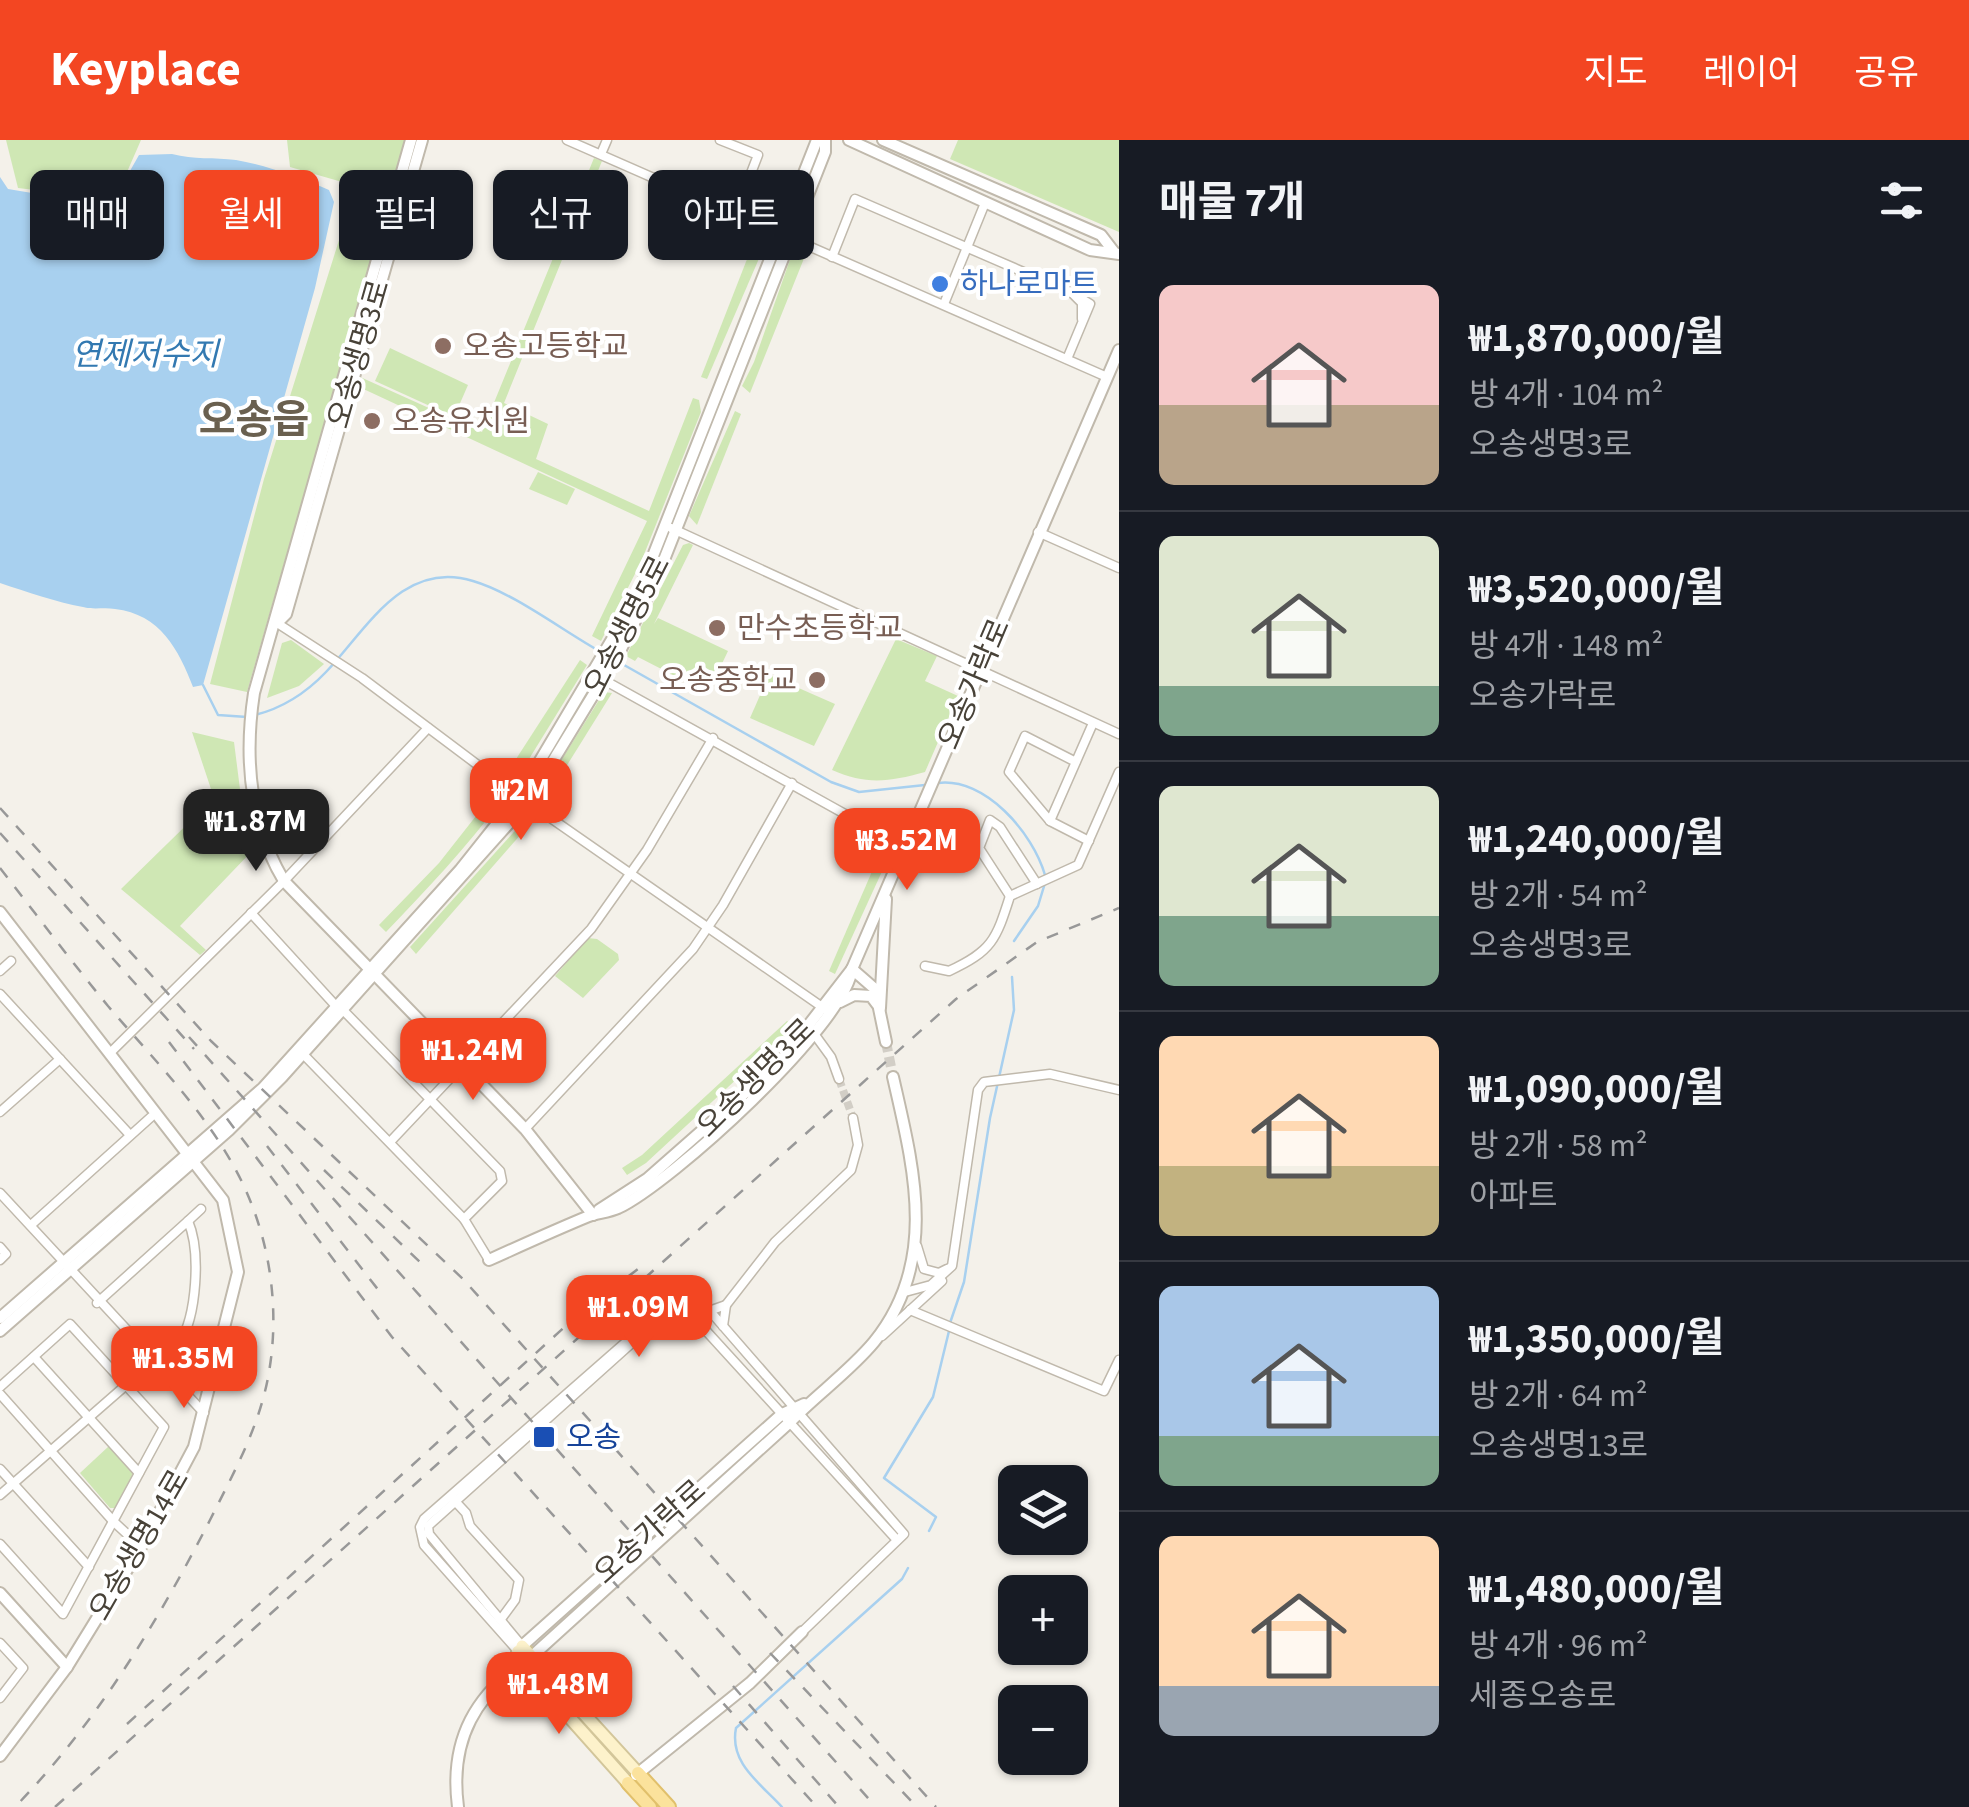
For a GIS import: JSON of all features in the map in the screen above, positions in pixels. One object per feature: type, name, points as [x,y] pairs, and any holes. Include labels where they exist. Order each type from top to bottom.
[{"type":"main road","points":[[523,1654],[633,1778],[670,1807]]},
{"type":"main road","points":[[633,1778],[650,1807]]},
{"type":"street","name":"오송생명3로","points":[[284,882],[260,824],[248,763],[254,693],[277,623],[276,609],[411,140]]},
{"type":"street","name":"오송생명3로","points":[[277,623],[286,614],[422,140]]},
{"type":"street","points":[[567,140],[648,174]]},
{"type":"street","points":[[601,154],[607,140]]},
{"type":"street","points":[[720,140],[758,156],[752,170]]},
{"type":"street","name":"오송생명5로","points":[[807,170],[817,140]]},
{"type":"street","name":"오송생명5로","points":[[813,170],[825,140]]},
{"type":"street","points":[[849,140],[1090,250],[1116,253]]},
{"type":"street","points":[[882,140],[1101,234],[1116,253]]},
{"type":"street","points":[[832,257],[855,199],[1072,293],[1090,302],[1066,359]]},
{"type":"street","points":[[944,304],[985,202]]},
{"type":"street","points":[[814,249],[1106,377]]},
{"type":"street","name":"오송생명5로","points":[[523,799],[615,649],[671,528],[777,260]]},
{"type":"street","name":"오송가락로","points":[[852,969],[1119,350]]},
{"type":"street","points":[[671,528],[1119,734]]},
{"type":"street","points":[[1038,532],[1119,568]]},
{"type":"street","points":[[277,623],[825,1008]]},
{"type":"street","name":"오송생명5로","points":[[64,1266],[264,1088],[372,972],[523,799],[602,679],[605,666]]},
{"type":"street","points":[[602,679],[906,848]]},
{"type":"street","points":[[1050,821],[1094,723]]},
{"type":"street","points":[[110,1052],[284,882],[428,728]]},
{"type":"street","points":[[1076,762],[1024,736],[1009,772],[1050,821],[1089,841]]},
{"type":"street","points":[[390,1142],[591,929],[632,874],[714,738]]},
{"type":"street","points":[[925,966],[949,971],[988,949],[996,942],[1010,896],[1078,864],[1119,772]]},
{"type":"street","points":[[525,1128],[665,982],[708,928],[792,784]]},
{"type":"street","points":[[1010,896],[979,848],[990,820],[1000,827],[1039,883]]},
{"type":"street","points":[[284,882],[525,1128],[593,1214],[490,1260],[464,1219],[298,1050]]},
{"type":"street","points":[[880,1008],[888,888]]},
{"type":"street","name":"오송생명14로","points":[[0,912],[223,1200],[238,1272],[194,1447],[142,1547],[68,1667],[0,1756]]},
{"type":"street","points":[[251,913],[500,1171],[502,1181],[464,1219]]},
{"type":"street","points":[[0,971],[11,961]]},
{"type":"street","name":"오송생명3로","points":[[593,1214],[616,1209],[648,1190],[796,1058],[840,1002],[850,984],[852,969]]},
{"type":"street","name":"오송생명3로","points":[[593,1214],[647,1179],[780,1062],[852,969]]},
{"type":"street","points":[[852,969],[875,988],[886,1042]]},
{"type":"street","points":[[0,994],[130,1135]]},
{"type":"street","points":[[840,1002],[862,994],[871,996],[880,1008]]},
{"type":"street","points":[[815,1035],[831,1057],[839,1080]]},
{"type":"street","points":[[0,1112],[60,1059]]},
{"type":"street","points":[[872,1345],[952,1266],[978,1090],[984,1082],[1050,1074],[1119,1090]]},
{"type":"street","name":"오송가락로","points":[[458,1807],[456,1769],[466,1732],[484,1696],[523,1654],[872,1345],[905,1292],[917,1246],[914,1172],[893,1077]]},
{"type":"street","points":[[30,1225],[151,1117]]},
{"type":"street","points":[[723,1326],[726,1305],[775,1242],[851,1170],[858,1146],[853,1118]]},
{"type":"street","points":[[0,1192],[97,1302],[205,1414]]},
{"type":"street","points":[[97,1302],[201,1209]]},
{"type":"street","points":[[157,1366],[180,1343],[188,1318],[197,1268],[195,1238],[188,1221]]},
{"type":"street","points":[[917,1246],[924,1269],[939,1272],[952,1266]]},
{"type":"street","points":[[0,1247],[6,1254],[0,1260]]},
{"type":"street","points":[[0,1318],[64,1266]]},
{"type":"street","points":[[0,1331],[64,1266]]},
{"type":"street","points":[[905,1292],[930,1284],[952,1266]]},
{"type":"street","points":[[523,1654],[501,1619],[429,1534],[431,1521],[452,1497],[674,1295],[690,1293],[723,1326],[900,1537],[750,1682],[633,1778]]},
{"type":"street","points":[[710,1311],[726,1305]]},
{"type":"street","points":[[523,1654],[424,1545],[420,1527],[424,1519],[672,1307],[688,1311],[794,1412]]},
{"type":"street","points":[[910,1310],[1104,1391],[1115,1378],[1119,1360]]},
{"type":"street","points":[[0,1544],[63,1614],[88,1566],[113,1521],[164,1427],[70,1324],[0,1390],[113,1521],[142,1547]]},
{"type":"street","points":[[34,1357],[139,1473]]},
{"type":"street","points":[[0,1495],[125,1386]]},
{"type":"street","points":[[0,1468],[88,1566]]},
{"type":"street","points":[[452,1497],[466,1513],[470,1526],[519,1580],[515,1600],[501,1619]]},
{"type":"street","points":[[0,1593],[68,1667]]},
{"type":"street","points":[[0,1643],[23,1668],[0,1698]]},
{"type":"green space","points":[[6,140],[141,140],[128,170],[30,170],[30,189],[18,188]]},
{"type":"green space","points":[[287,140],[406,140],[397,170],[339,170],[339,181],[319,175],[319,170],[290,167]]},
{"type":"green space","points":[[958,140],[1119,140],[1119,232],[950,159]]},
{"type":"green space","points":[[594,158],[602,161],[598,170],[589,170]]},
{"type":"green space","points":[[339,240],[339,260],[371,260],[247,692],[210,684],[264,479]]},
{"type":"green space","points":[[552,260],[562,260],[504,403],[548,424],[536,459],[649,511],[693,398],[699,400],[701,412],[641,562],[601,641],[592,636],[647,521],[357,386],[358,376],[482,432]]},
{"type":"green space","points":[[747,260],[758,260],[707,379],[701,377]]},
{"type":"green space","points":[[790,260],[803,260],[750,393],[742,386]]},
{"type":"green space","points":[[390,348],[468,385],[454,417],[375,381]]},
{"type":"green space","points":[[735,411],[741,414],[697,525],[689,516]]},
{"type":"green space","points":[[538,472],[575,489],[567,505],[529,489]]},
{"type":"green space","points":[[683,545],[693,545],[654,624],[658,618],[728,651],[708,693],[638,657],[635,661],[626,656]]},
{"type":"green space","points":[[896,639],[937,656],[925,681],[958,696],[925,772],[878,780],[832,770]]},
{"type":"green space","points":[[291,640],[324,664],[299,686],[267,698],[282,643]]},
{"type":"green space","points":[[580,660],[587,665],[529,759],[512,777],[507,773]]},
{"type":"green space","points":[[769,675],[835,704],[814,746],[750,718]]},
{"type":"green space","points":[[604,692],[612,693],[546,799],[542,791]]},
{"type":"green space","points":[[192,732],[234,742],[242,805],[255,848],[180,926],[206,950],[200,955],[121,889],[214,798]]},
{"type":"green space","points":[[498,788],[502,800],[488,818],[386,932],[379,925],[439,863]]},
{"type":"green space","points":[[530,814],[537,816],[416,954],[410,947]]},
{"type":"green space","points":[[883,846],[890,854],[835,974],[829,971]]},
{"type":"green space","points":[[588,938],[597,939],[618,954],[619,960],[583,998],[555,976]]},
{"type":"green space","points":[[787,1021],[794,1026],[646,1163],[627,1175],[622,1168],[642,1155]]},
{"type":"green space","points":[[109,1446],[133,1473],[118,1508],[110,1508],[80,1473]]},
{"type":"water","name":"연제저수지","points":[[139,155],[236,160],[274,170],[184,170],[184,260],[319,260],[319,186],[329,190],[334,202],[315,288],[203,685],[193,687],[174,647],[144,618],[131,612],[62,602],[0,583],[0,177],[8,189],[30,193],[30,260],[164,260],[164,170],[130,170]]},
{"type":"waterway","points":[[255,715],[284,704],[310,687],[388,602],[426,580],[448,577],[489,587],[601,652]]},
{"type":"waterway","points":[[617,661],[831,782],[859,792],[925,785]]},
{"type":"waterway","points":[[203,685],[218,715],[247,717]]},
{"type":"waterway","points":[[938,783],[973,789],[1005,811],[1030,842],[1045,875]]},
{"type":"waterway","points":[[1014,941],[1038,906],[1045,883]]},
{"type":"waterway","points":[[950,1323],[964,1282],[990,1118],[1014,1010],[1012,977]]},
{"type":"waterway","points":[[929,1531],[936,1517],[884,1478],[933,1397],[949,1331]]},
{"type":"waterway","points":[[782,1807],[742,1762],[737,1752],[736,1728],[902,1579],[908,1568]]},
{"type":"tunnel","points":[[886,1042],[893,1077]]},
{"type":"tunnel","points":[[839,1079],[853,1118]]},
{"type":"railway","points":[[0,808],[211,1041],[463,1279],[936,1807]]},
{"type":"railway","points":[[0,833],[194,1049]]},
{"type":"railway","points":[[0,868],[94,989],[197,1111],[228,1156],[259,1226],[273,1299],[272,1348],[265,1392],[253,1430],[228,1484],[123,1671],[72,1741],[15,1807]]},
{"type":"railway","points":[[55,1807],[956,999],[1037,942],[1119,908]]},
{"type":"railway","points":[[189,1037],[876,1807]]},
{"type":"railway","points":[[169,1042],[392,1337],[817,1807]]},
{"type":"railway","points":[[267,1146],[383,1296]]},
{"type":"railway","points":[[324,1170],[421,1263]]},
{"type":"railway","points":[[127,1724],[580,1313],[638,1269]]},
{"type":"railway","points":[[770,1653],[917,1807]]},
{"type":"railway","points":[[733,1686],[839,1807]]},
{"type":"place","name":"하나로마트","points":[[940,284]]},
{"type":"place","name":"오송고등학교","points":[[443,346]]},
{"type":"place","name":"오송유치원","points":[[372,421]]},
{"type":"place","name":"만수초등학교","points":[[717,628]]},
{"type":"place","name":"오송중학교","points":[[817,680]]},
{"type":"place","name":"오송","points":[[544,1437]]},
{"type":"district","name":"오송읍","points":[[254,420]]}]
